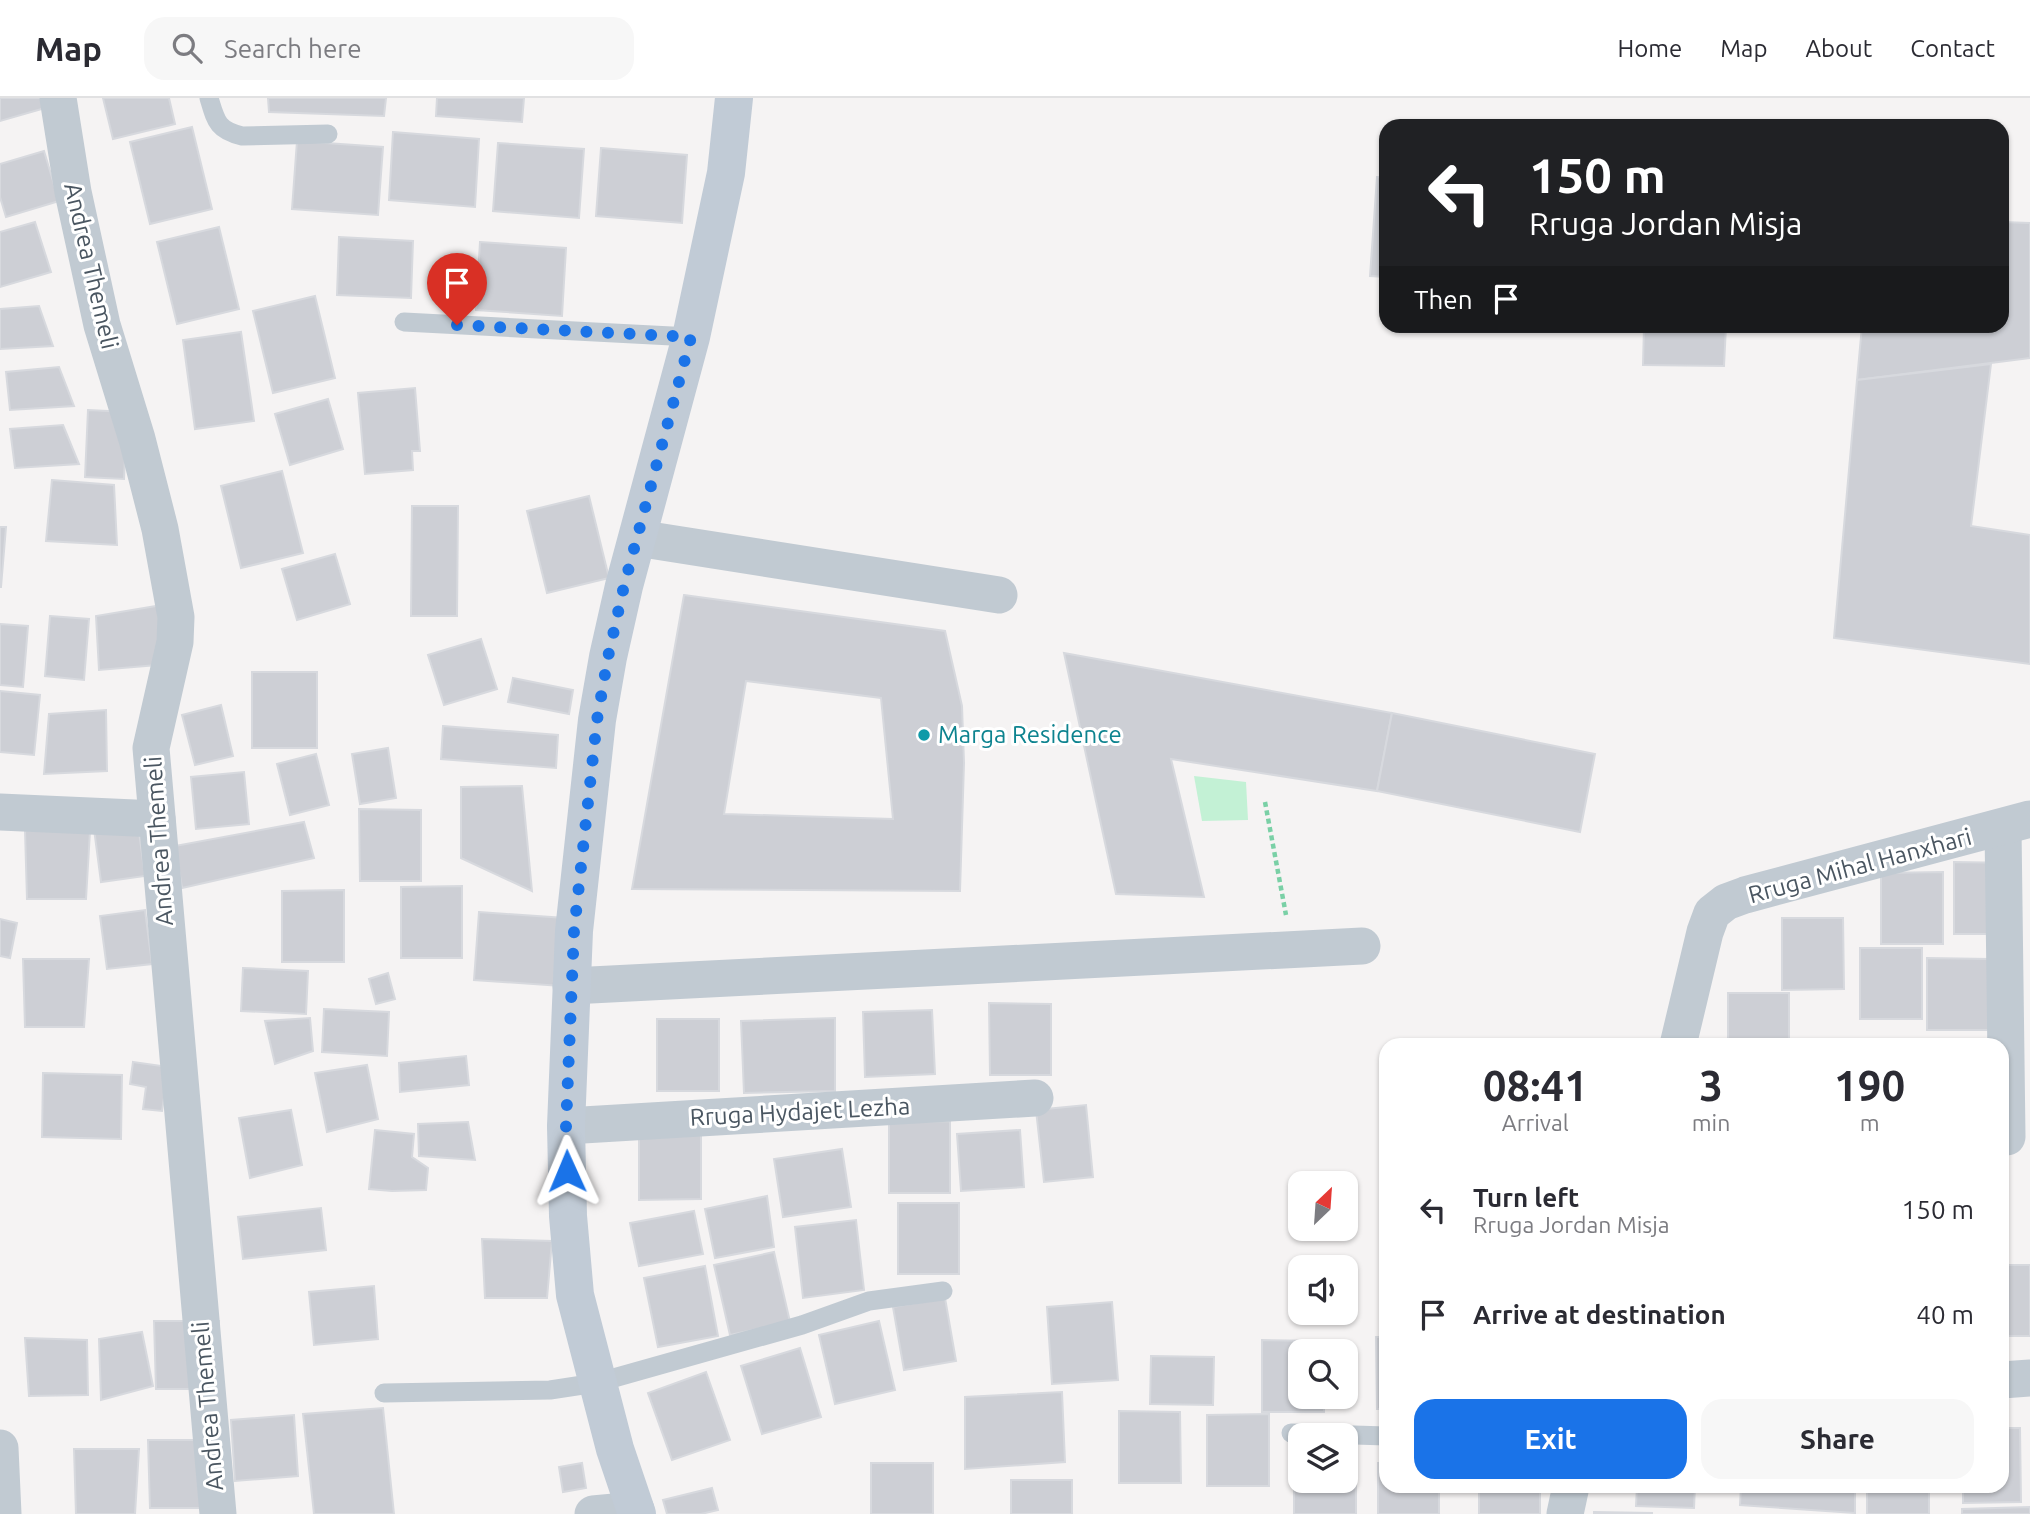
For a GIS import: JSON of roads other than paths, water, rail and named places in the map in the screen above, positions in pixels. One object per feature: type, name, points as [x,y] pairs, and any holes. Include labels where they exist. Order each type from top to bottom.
[{"type":"street","name":"Andrea Themeli","points":[[58,98],[73,192],[102,325],[160,529],[176,617],[175,642],[151,748],[218,1514]]},
{"type":"street","points":[[593,1514],[637,1512],[596,1383],[575,1295],[568,1216],[566,1126],[574,931],[597,720],[608,657],[691,337],[726,173],[734,98]]},
{"type":"street","points":[[637,538],[999,595]]},
{"type":"street","points":[[0,812],[157,819]]},
{"type":"street","points":[[2013,1136],[2017,823]]},
{"type":"street","name":"Rruga Mihal Hanxhari","points":[[1680,1038],[1705,932],[1712,913],[1726,902],[2017,823]]},
{"type":"street","points":[[571,986],[1362,946]]},
{"type":"street","name":"Rruga Hydajet Lezha","points":[[566,1126],[1035,1098]]},
{"type":"street","points":[[2009,1380],[2030,1378]]},
{"type":"street","points":[[0,1448],[3,1514]]},
{"type":"street","points":[[1565,1514],[1570,1493]]},
{"type":"lane","points":[[209,98],[216,122],[232,133],[243,136],[328,134]]},
{"type":"lane","points":[[404,323],[691,337]]},
{"type":"lane","points":[[384,1393],[550,1390],[596,1383],[802,1325],[869,1301],[943,1291]]},
{"type":"lane","points":[[1358,1435],[1379,1436]]},
{"type":"place","name":"Marga Residence","points":[[924,735]]}]
